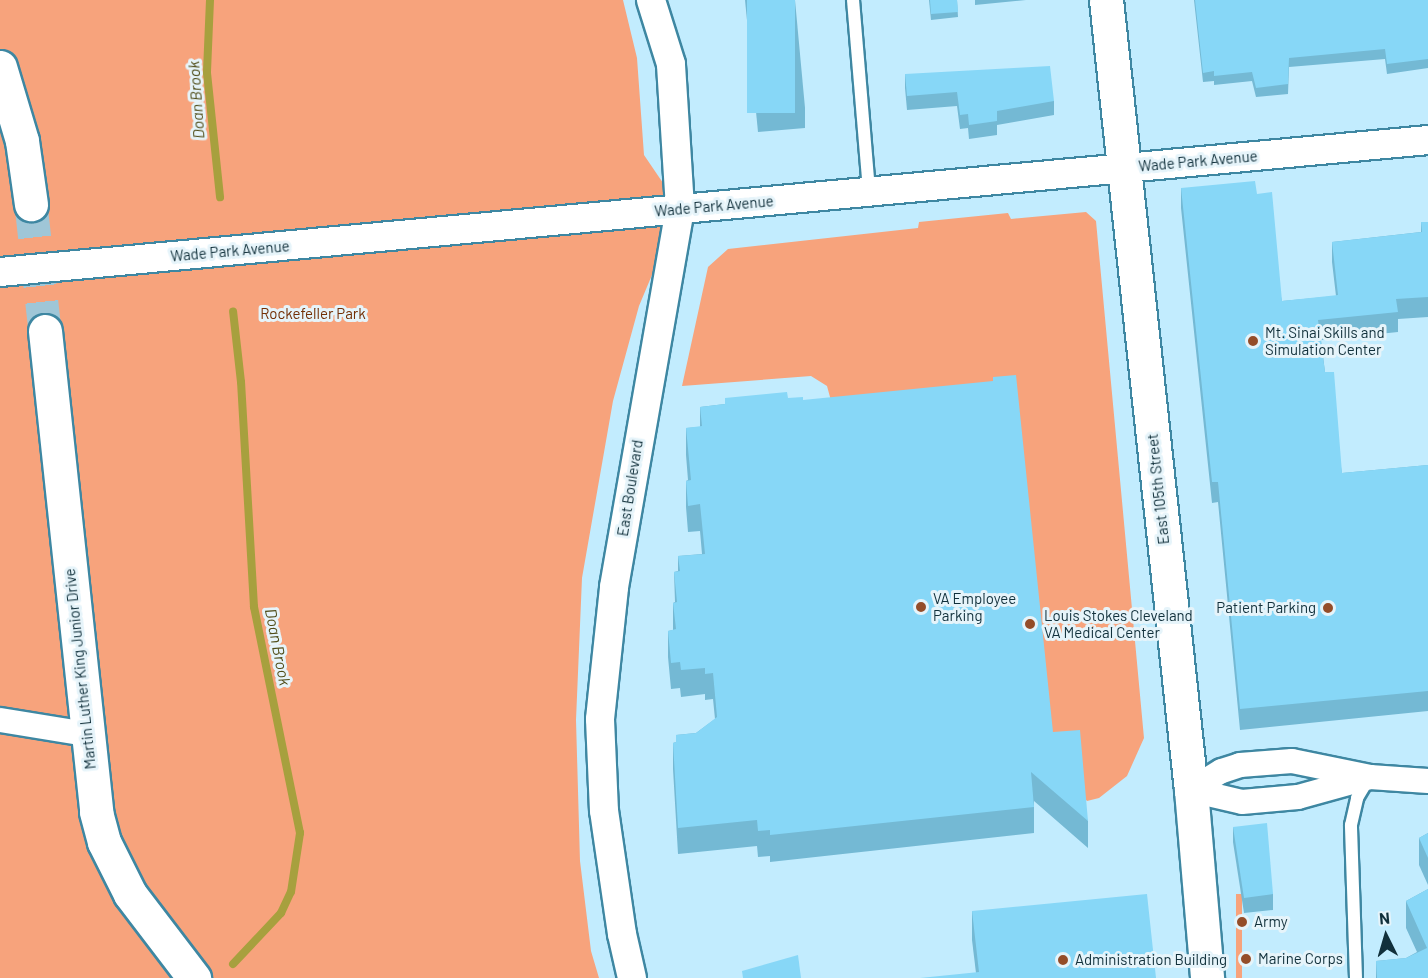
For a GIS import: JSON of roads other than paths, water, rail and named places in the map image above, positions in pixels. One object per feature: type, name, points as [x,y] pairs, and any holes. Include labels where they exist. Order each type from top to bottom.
[{"type":"main road","name":"East 105th Street","points":[[1106,0],[1122,167],[1191,790],[1207,978]]},
{"type":"main road","points":[[0,67],[19,130],[31,204]]},
{"type":"main road","name":"Martin Luther King Junior Drive","points":[[45,331],[96,812],[114,866],[149,921],[194,978]]},
{"type":"street","name":"East Boulevard","points":[[632,978],[622,934],[604,812],[600,719],[614,588],[680,208],[671,64],[651,0]]},
{"type":"street","name":"Wade Park Avenue","points":[[0,272],[1428,140]]},
{"type":"street","points":[[0,720],[86,734]]},
{"type":"street","points":[[1191,790],[1222,771],[1240,765],[1292,761],[1331,766],[1370,777],[1428,781]]},
{"type":"street","points":[[1191,790],[1242,802],[1298,797],[1370,777]]},
{"type":"lane","points":[[853,0],[869,192]]},
{"type":"lane","points":[[1356,978],[1352,825],[1357,798],[1370,777]]},
{"type":"waterway","name":"Doan Brook","points":[[210,0],[207,73],[220,197]]},
{"type":"waterway","name":"Doan Brook","points":[[233,311],[241,382],[254,607],[300,833],[291,892],[281,913],[233,964]]},
{"type":"tunnel","points":[[31,204],[45,331]]},
{"type":"place","name":"Mt. Sinai Skills and Simulation Center","points":[[1253,341]]},
{"type":"place","name":"VA Employee Parking","points":[[921,607]]},
{"type":"place","name":"Patient Parking","points":[[1328,608]]},
{"type":"place","name":"Louis Stokes Cleveland VA Medical Center","points":[[1030,624]]},
{"type":"place","name":"Army","points":[[1242,922]]},
{"type":"place","name":"Marine Corps","points":[[1246,959]]},
{"type":"place","name":"Administration Building","points":[[1063,960]]},
{"type":"park label","name":"Rockefeller Park","points":[[313,314]]}]
